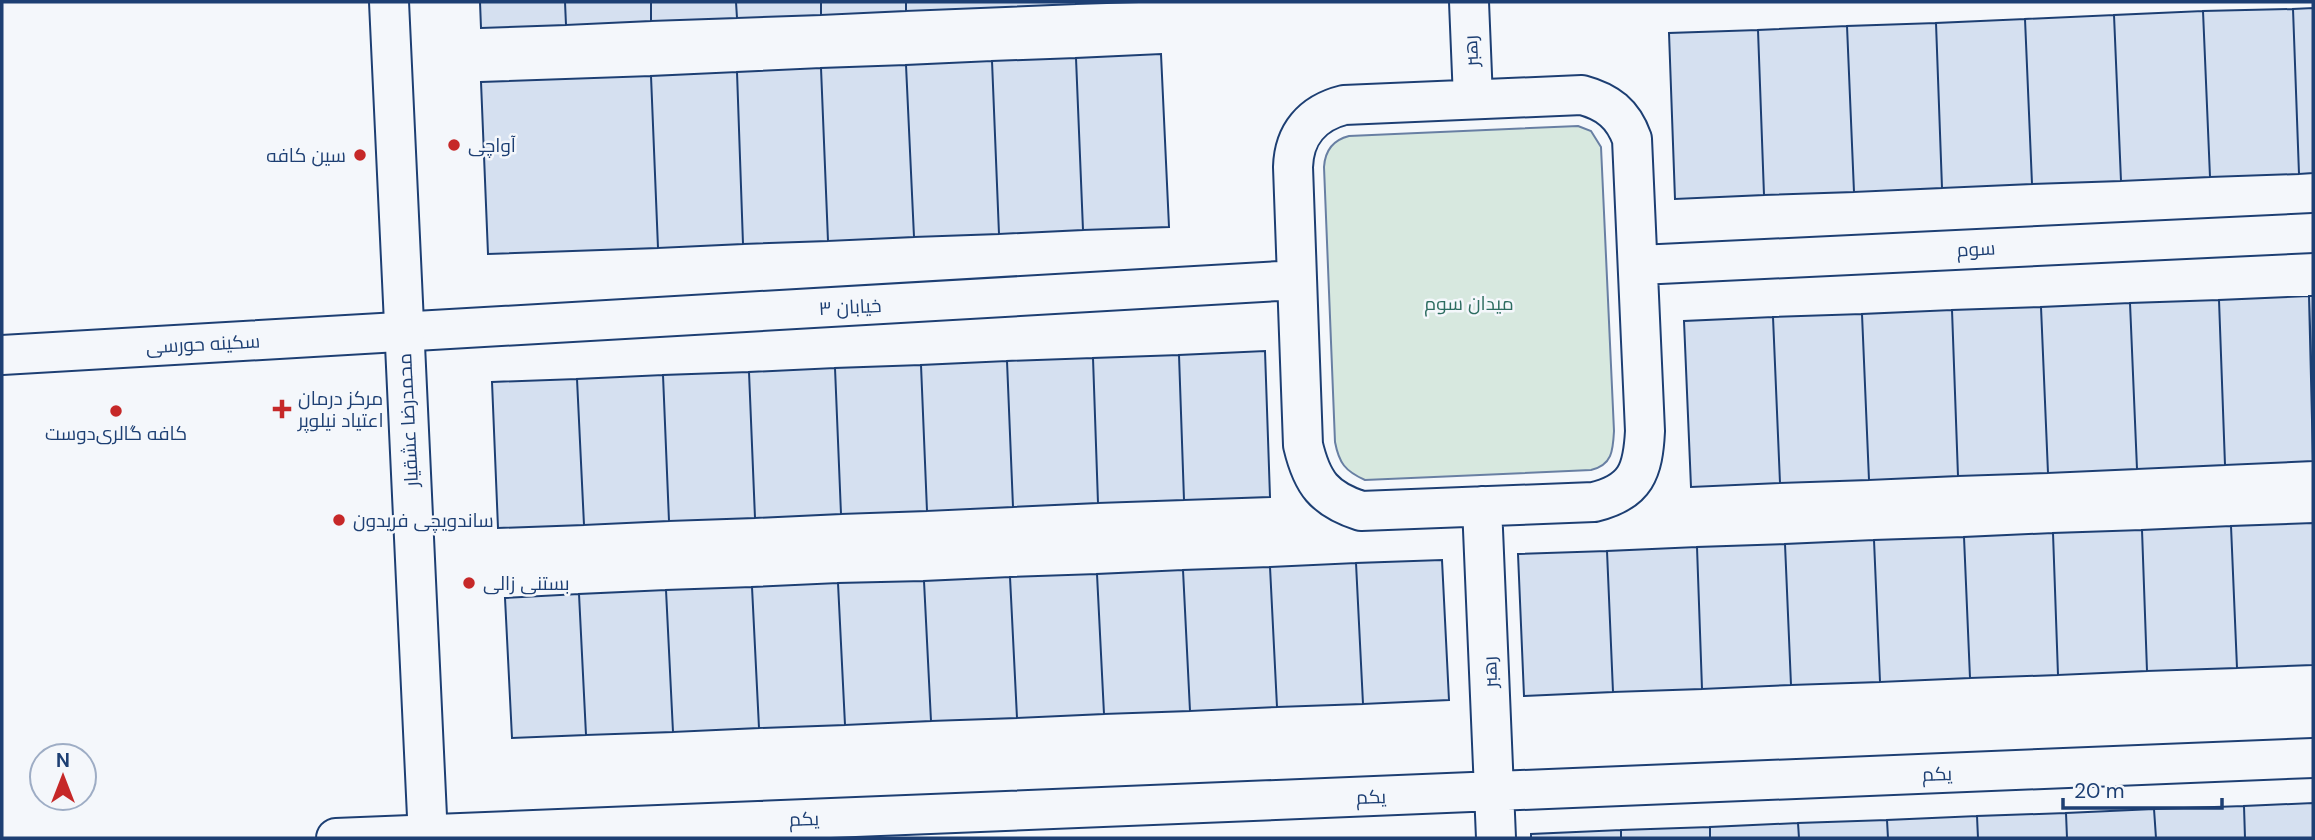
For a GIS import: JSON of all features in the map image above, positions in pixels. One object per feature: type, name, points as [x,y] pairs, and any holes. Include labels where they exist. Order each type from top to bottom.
[{"type":"street","name":"محمدرضا عشقیار","points":[[389,2],[428,836]]},
{"type":"street","name":"رهبر","points":[[1469,2],[1473,99]]},
{"type":"street","points":[[1582,95],[1609,104],[1619,114],[1632,139],[1639,265],[1645,431],[1642,465],[1624,491],[1594,502],[1361,511],[1343,505],[1327,495],[1317,483],[1309,470],[1303,446],[1293,152],[1298,137],[1307,125],[1324,111],[1344,104],[1582,95]]},
{"type":"street","name":"سوم","points":[[1639,265],[2313,233]]},
{"type":"street","name":"خیابان ۳","points":[[404,333],[1297,280]]},
{"type":"street","name":"سکینه حورسی","points":[[2,355],[404,333]]},
{"type":"street","name":"رهبر","points":[[1482,506],[1496,838]]},
{"type":"street","name":"یکم","points":[[336,838],[2313,758]]},
{"type":"green space","name":"میدان سوم","points":[[1578,126],[1591,131],[1601,147],[1614,431],[1612,451],[1607,461],[1591,470],[1365,480],[1352,473],[1341,461],[1335,442],[1324,167],[1328,151],[1338,140],[1349,136]]},
{"type":"building","points":[[480,2],[565,2],[566,25],[481,28]]},
{"type":"building","points":[[565,2],[651,2],[651,21],[566,25]]},
{"type":"building","points":[[651,2],[736,2],[737,18],[651,21]]},
{"type":"building","points":[[736,2],[821,2],[821,15],[737,18]]},
{"type":"building","points":[[821,2],[906,2],[906,11],[821,15]]},
{"type":"building","points":[[906,2],[1076,2],[1076,4],[906,11]]},
{"type":"building","points":[[1076,2],[1139,2],[1076,4]]},
{"type":"building","points":[[2313,8],[2313,173],[2299,174],[2293,9]]},
{"type":"building","points":[[2293,9],[2299,174],[2210,177],[2203,11]]},
{"type":"building","points":[[2203,11],[2210,177],[2121,181],[2114,15]]},
{"type":"building","points":[[2114,15],[2121,181],[2032,184],[2025,19]]},
{"type":"building","points":[[2025,19],[2032,184],[1942,188],[1936,23]]},
{"type":"building","points":[[1936,23],[1942,188],[1854,192],[1847,26]]},
{"type":"building","points":[[1847,26],[1854,192],[1764,195],[1758,30]]},
{"type":"building","points":[[1758,30],[1764,195],[1675,199],[1669,33]]},
{"type":"building","points":[[1161,54],[1169,227],[1083,230],[1076,58]]},
{"type":"building","points":[[1076,58],[1083,230],[999,234],[992,61]]},
{"type":"building","points":[[992,61],[999,234],[914,237],[906,65]]},
{"type":"building","points":[[906,65],[914,237],[828,241],[821,68]]},
{"type":"building","points":[[821,68],[828,241],[743,244],[737,72]]},
{"type":"building","points":[[737,72],[743,244],[658,248],[651,76]]},
{"type":"building","points":[[651,76],[658,248],[488,254],[481,82]]},
{"type":"building","points":[[2309,296],[2313,461],[2225,465],[2219,300]]},
{"type":"building","points":[[2309,296],[2313,296],[2313,417]]},
{"type":"building","points":[[2219,300],[2225,465],[2137,469],[2130,303]]},
{"type":"building","points":[[2130,303],[2137,469],[2048,473],[2041,307]]},
{"type":"building","points":[[2041,307],[2048,473],[1958,476],[1952,310]]},
{"type":"building","points":[[1952,310],[1958,476],[1869,480],[1862,314]]},
{"type":"building","points":[[1862,314],[1869,480],[1780,483],[1773,317]]},
{"type":"building","points":[[1773,317],[1780,483],[1691,487],[1684,321]]},
{"type":"building","points":[[1265,351],[1270,497],[1184,500],[1179,355]]},
{"type":"building","points":[[1179,355],[1184,500],[1098,503],[1093,358]]},
{"type":"building","points":[[1093,358],[1098,503],[1013,507],[1007,361]]},
{"type":"building","points":[[1007,361],[1013,507],[927,511],[921,365]]},
{"type":"building","points":[[921,365],[927,511],[841,514],[835,368]]},
{"type":"building","points":[[835,368],[841,514],[755,518],[749,372]]},
{"type":"building","points":[[749,372],[755,518],[669,521],[663,375]]},
{"type":"building","points":[[663,375],[669,521],[584,525],[577,379]]},
{"type":"building","points":[[577,379],[584,525],[498,528],[492,382]]},
{"type":"building","points":[[2313,523],[2313,665],[2237,668],[2231,526]]},
{"type":"building","points":[[2231,526],[2237,668],[2147,671],[2142,530]]},
{"type":"building","points":[[2142,530],[2147,671],[2058,675],[2053,533]]},
{"type":"building","points":[[2053,533],[2058,675],[1970,678],[1964,537]]},
{"type":"building","points":[[1964,537],[1970,678],[1880,682],[1874,540]]},
{"type":"building","points":[[1874,540],[1880,682],[1791,685],[1785,544]]},
{"type":"building","points":[[1785,544],[1791,685],[1702,689],[1697,547]]},
{"type":"building","points":[[1697,547],[1702,689],[1613,692],[1607,551]]},
{"type":"building","points":[[1607,551],[1613,692],[1524,696],[1518,554]]},
{"type":"building","points":[[1442,560],[1449,700],[1363,704],[1356,563]]},
{"type":"building","points":[[1356,563],[1363,704],[1277,707],[1270,567]]},
{"type":"building","points":[[1270,567],[1277,707],[1190,711],[1183,570]]},
{"type":"building","points":[[1183,570],[1190,711],[1104,714],[1097,574]]},
{"type":"building","points":[[1097,574],[1104,714],[1017,718],[1010,577]]},
{"type":"building","points":[[1010,577],[1017,718],[931,721],[924,581]]},
{"type":"building","points":[[924,581],[931,721],[845,725],[838,583]]},
{"type":"building","points":[[838,583],[845,725],[759,728],[752,587]]},
{"type":"building","points":[[752,587],[759,728],[673,732],[666,590]]},
{"type":"building","points":[[666,590],[673,732],[586,735],[579,594]]},
{"type":"building","points":[[579,594],[586,735],[512,738],[505,598]]},
{"type":"building","points":[[2313,803],[2313,838],[2245,838],[2244,806]]},
{"type":"building","points":[[2244,806],[2245,838],[2156,838],[2154,809]]},
{"type":"building","points":[[2154,809],[2156,838],[2067,838],[2066,813]]},
{"type":"building","points":[[2066,813],[2067,838],[1978,838],[1977,816]]},
{"type":"building","points":[[1977,816],[1978,838],[1888,838],[1887,820]]},
{"type":"building","points":[[1887,820],[1888,838],[1799,838],[1798,823]]},
{"type":"building","points":[[1798,823],[1799,838],[1710,838],[1710,827]]},
{"type":"building","points":[[1710,827],[1710,838],[1621,838],[1621,830]]},
{"type":"building","points":[[1621,830],[1621,838],[1531,838],[1531,834]]},
{"type":"place","name":"آواچی","points":[[454,145]]},
{"type":"place","name":"سین کافه","points":[[360,155]]},
{"type":"place","name":"مرکز درمان اعتیاد نیلوپر","points":[[282,409]]},
{"type":"place","name":"کافه گالری‌دوست","points":[[116,411]]},
{"type":"place","name":"ساندویچی فریدون","points":[[339,520]]},
{"type":"place","name":"بستنی زالی","points":[[469,583]]}]
